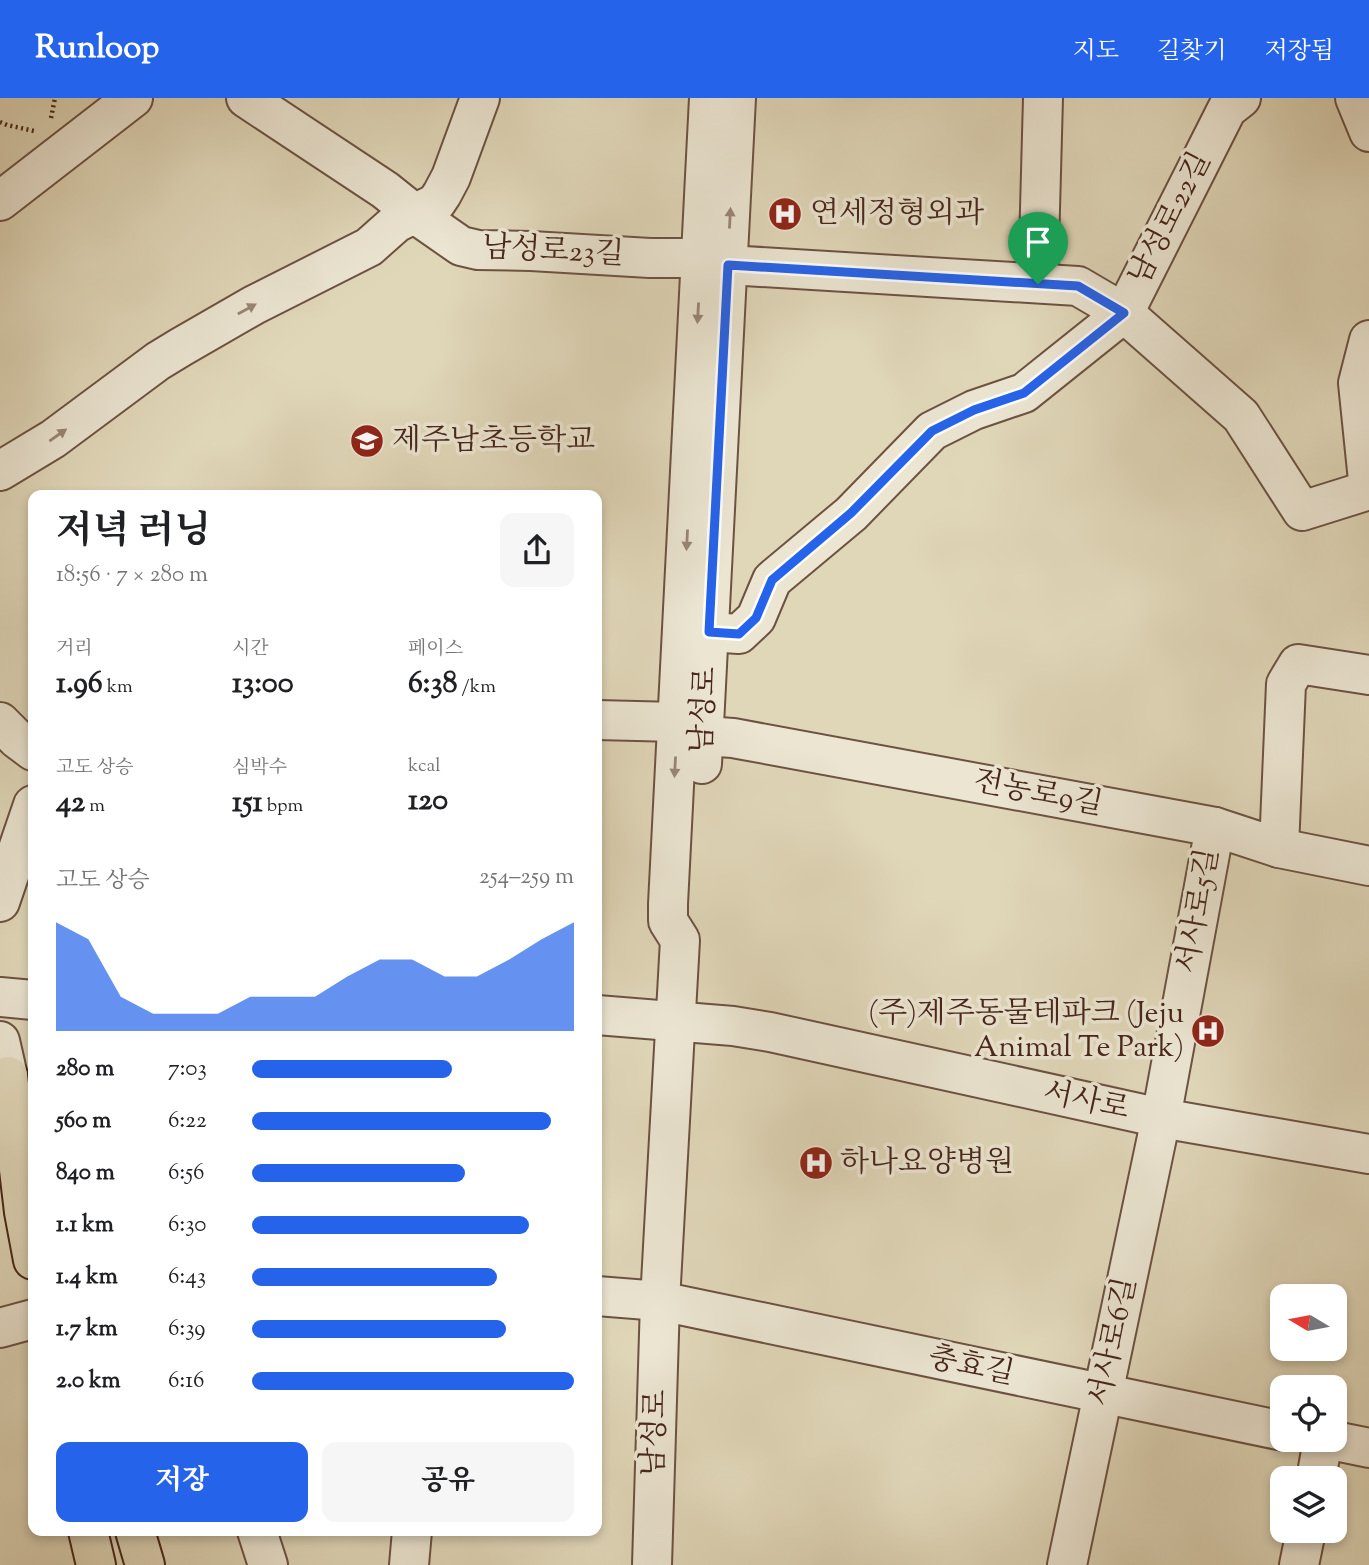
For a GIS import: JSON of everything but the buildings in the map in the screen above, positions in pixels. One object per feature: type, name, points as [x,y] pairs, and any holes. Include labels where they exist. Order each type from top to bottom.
[{"type":"main road","points":[[4,1058],[28,1120]]},
{"type":"main road","points":[[4,1058],[28,1233]]},
{"type":"main road","points":[[90,1536],[96,1565]]},
{"type":"main road","points":[[136,1536],[145,1565]]},
{"type":"street","points":[[0,201],[133,98]]},
{"type":"street","name":"남성로23길","points":[[246,98],[385,190],[461,246],[478,250],[650,258],[1078,286],[1124,313],[1241,416],[1302,511],[1369,490]]},
{"type":"street","points":[[0,471],[53,439],[158,361],[254,305],[369,247],[396,223],[436,203],[460,154],[480,98]]},
{"type":"street","name":"남성로","points":[[691,729],[709,632],[714,262],[709,98]]},
{"type":"street","name":"남성로","points":[[652,1565],[660,1301],[680,940],[694,923],[691,729],[714,262],[736,98]]},
{"type":"street","points":[[1038,284],[1043,98]]},
{"type":"street","name":"남성로22길","points":[[709,632],[739,634],[756,618],[772,580],[851,513],[932,431],[974,410],[1024,393],[1124,313],[1227,109],[1241,98]]},
{"type":"street","points":[[1369,340],[1359,383],[1369,490]]},
{"type":"street","points":[[1279,848],[1286,684],[1298,664],[1369,675]]},
{"type":"street","name":"남성로","points":[[602,720],[691,729]]},
{"type":"street","name":"전농로9길","points":[[691,729],[1214,827],[1279,848],[1369,866]]},
{"type":"street","points":[[0,902],[28,820]]},
{"type":"street","name":"서사로5길","points":[[1161,1118],[1214,827]]},
{"type":"street","points":[[0,997],[28,1000]]},
{"type":"street","name":"서사로","points":[[602,1015],[733,1026],[770,1032],[1161,1118],[1369,1154]]},
{"type":"street","name":"서사로6길","points":[[1067,1565],[1161,1118]]},
{"type":"street","points":[[602,1296],[660,1301]]},
{"type":"street","name":"충효길","points":[[660,1301],[1270,1428]]},
{"type":"street","points":[[0,1328],[28,1320]]},
{"type":"street","points":[[1347,1443],[1369,1448]]},
{"type":"street","points":[[259,1536],[268,1565]]},
{"type":"street","points":[[409,1565],[412,1536]]},
{"type":"street","points":[[1299,1565],[1304,1543]]},
{"type":"path","points":[[50,122],[55,98]]},
{"type":"path","points":[[0,122],[34,131]]},
{"type":"place","name":"연세정형외과","points":[[785,214]]},
{"type":"place","name":"제주남초등학교","points":[[367,441]]},
{"type":"place","name":"(주)제주동물테파크 (Jeju Animal Te Park)","points":[[1208,1031]]},
{"type":"place","name":"하나요양병원","points":[[816,1163]]},
{"type":"route","points":[[728,265],[1038,284],[1078,286],[1124,313],[1024,393],[974,410],[932,431],[851,513],[772,580],[756,618],[739,634],[709,632],[728,265]]}]
